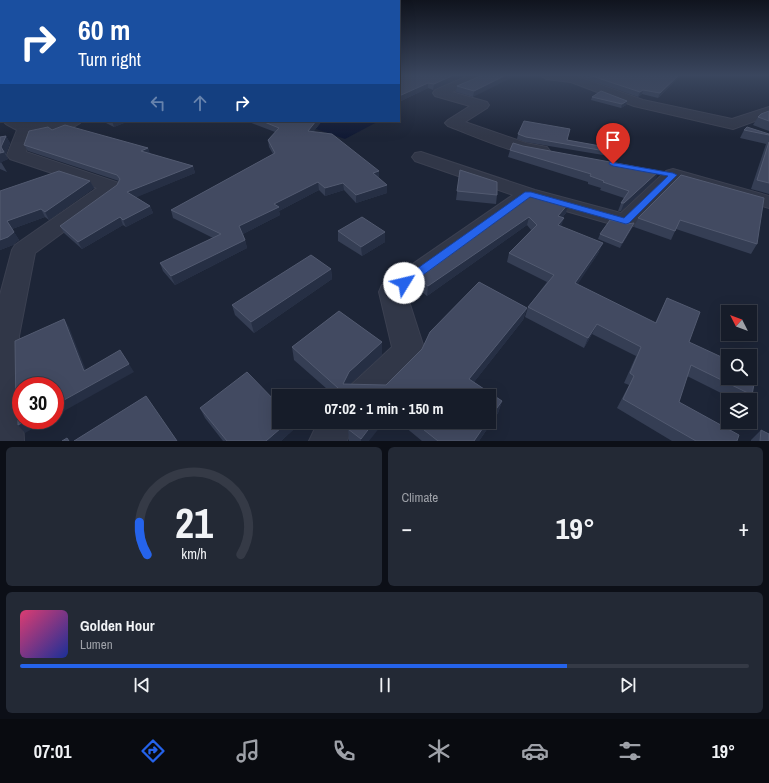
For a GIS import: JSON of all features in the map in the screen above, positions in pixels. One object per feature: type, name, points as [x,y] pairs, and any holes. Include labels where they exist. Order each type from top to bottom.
[{"type":"street","points":[[449,96],[482,105],[453,123],[522,147],[560,154]]},
{"type":"street","points":[[619,96],[639,103],[731,124],[756,133]]},
{"type":"street","points":[[731,124],[769,111]]},
{"type":"street","points":[[5,441],[4,336],[24,250],[112,187],[16,155],[18,125],[65,124],[71,122]]},
{"type":"street","points":[[420,157],[528,194],[626,221],[673,175]]},
{"type":"street","points":[[651,171],[673,175],[769,202]]},
{"type":"street","points":[[370,389],[408,350],[392,292],[528,194]]},
{"type":"street","points":[[328,441],[333,429]]},
{"type":"water","points":[[296,122],[377,122],[345,139]]},
{"type":"building","points":[[594,96],[613,96],[627,101],[622,104],[592,97]]},
{"type":"building","points":[[769,111],[769,121],[758,117],[761,114]]},
{"type":"building","points":[[524,121],[570,129],[567,140],[617,149],[616,153],[526,137],[518,134]]},
{"type":"building","points":[[264,122],[315,122],[308,131],[332,134],[379,171],[373,173],[387,185],[356,195],[343,183],[325,188],[318,182],[274,204],[279,207],[239,226],[245,240],[171,276],[160,263],[221,234],[171,210],[275,153],[268,140],[279,128]]},
{"type":"building","points":[[65,125],[148,148],[141,151],[193,166],[127,192],[150,206],[123,220],[120,217],[78,242],[60,226],[117,185],[120,179],[117,175],[24,145],[29,131],[48,127],[52,130]]},
{"type":"building","points":[[747,127],[769,134],[769,135],[744,130]]},
{"type":"building","points":[[6,136],[1,147],[4,152],[0,153],[0,137]]},
{"type":"building","points":[[769,142],[769,183],[757,180]]},
{"type":"building","points":[[513,143],[659,171],[624,203],[621,203],[629,191],[603,182],[604,181],[590,176],[591,174],[510,150]]},
{"type":"building","points":[[460,170],[497,182],[497,195],[457,191]]},
{"type":"building","points":[[59,171],[90,181],[45,212],[41,209],[7,221],[14,232],[8,237],[0,240],[0,191]]},
{"type":"building","points":[[681,175],[764,198],[757,244],[680,220],[675,231],[638,218]]},
{"type":"building","points":[[533,194],[568,204],[558,216],[564,218],[558,225],[603,243],[575,283],[656,323],[667,298],[700,312],[689,342],[721,357],[721,380],[691,365],[679,402],[721,425],[721,429],[728,429],[739,435],[737,441],[696,441],[623,399],[634,376],[630,373],[641,347],[597,324],[588,338],[528,307],[554,275],[509,253],[537,225],[529,217],[428,286],[418,279]]},
{"type":"building","points":[[362,217],[385,232],[361,247],[338,231]]},
{"type":"building","points":[[610,220],[627,224],[634,223],[622,243],[600,234]]},
{"type":"building","points":[[311,255],[331,269],[251,322],[232,305]]},
{"type":"building","points":[[479,282],[527,308],[469,379],[484,389],[339,389],[292,347],[339,311],[382,342],[349,372],[343,384],[386,385],[422,349],[430,332]]},
{"type":"building","points":[[64,319],[84,371],[120,350],[129,364],[64,400],[64,377],[16,377],[15,341]]},
{"type":"building","points":[[247,372],[272,398],[272,429],[280,429],[266,441],[227,441],[200,408]]},
{"type":"building","points":[[732,385],[754,385],[752,393],[748,393]]},
{"type":"building","points":[[146,396],[177,441],[74,441]]},
{"type":"building","points":[[496,397],[502,401],[496,409]]},
{"type":"building","points":[[348,429],[369,429],[361,439]]},
{"type":"building","points":[[423,429],[482,429],[474,441],[438,441]]},
{"type":"building","points":[[761,430],[769,434],[769,441],[760,441]]},
{"type":"building","points":[[67,438],[69,441],[62,441]]},
{"type":"route","points":[[404,283],[528,194],[626,221],[673,175],[613,164]]}]
